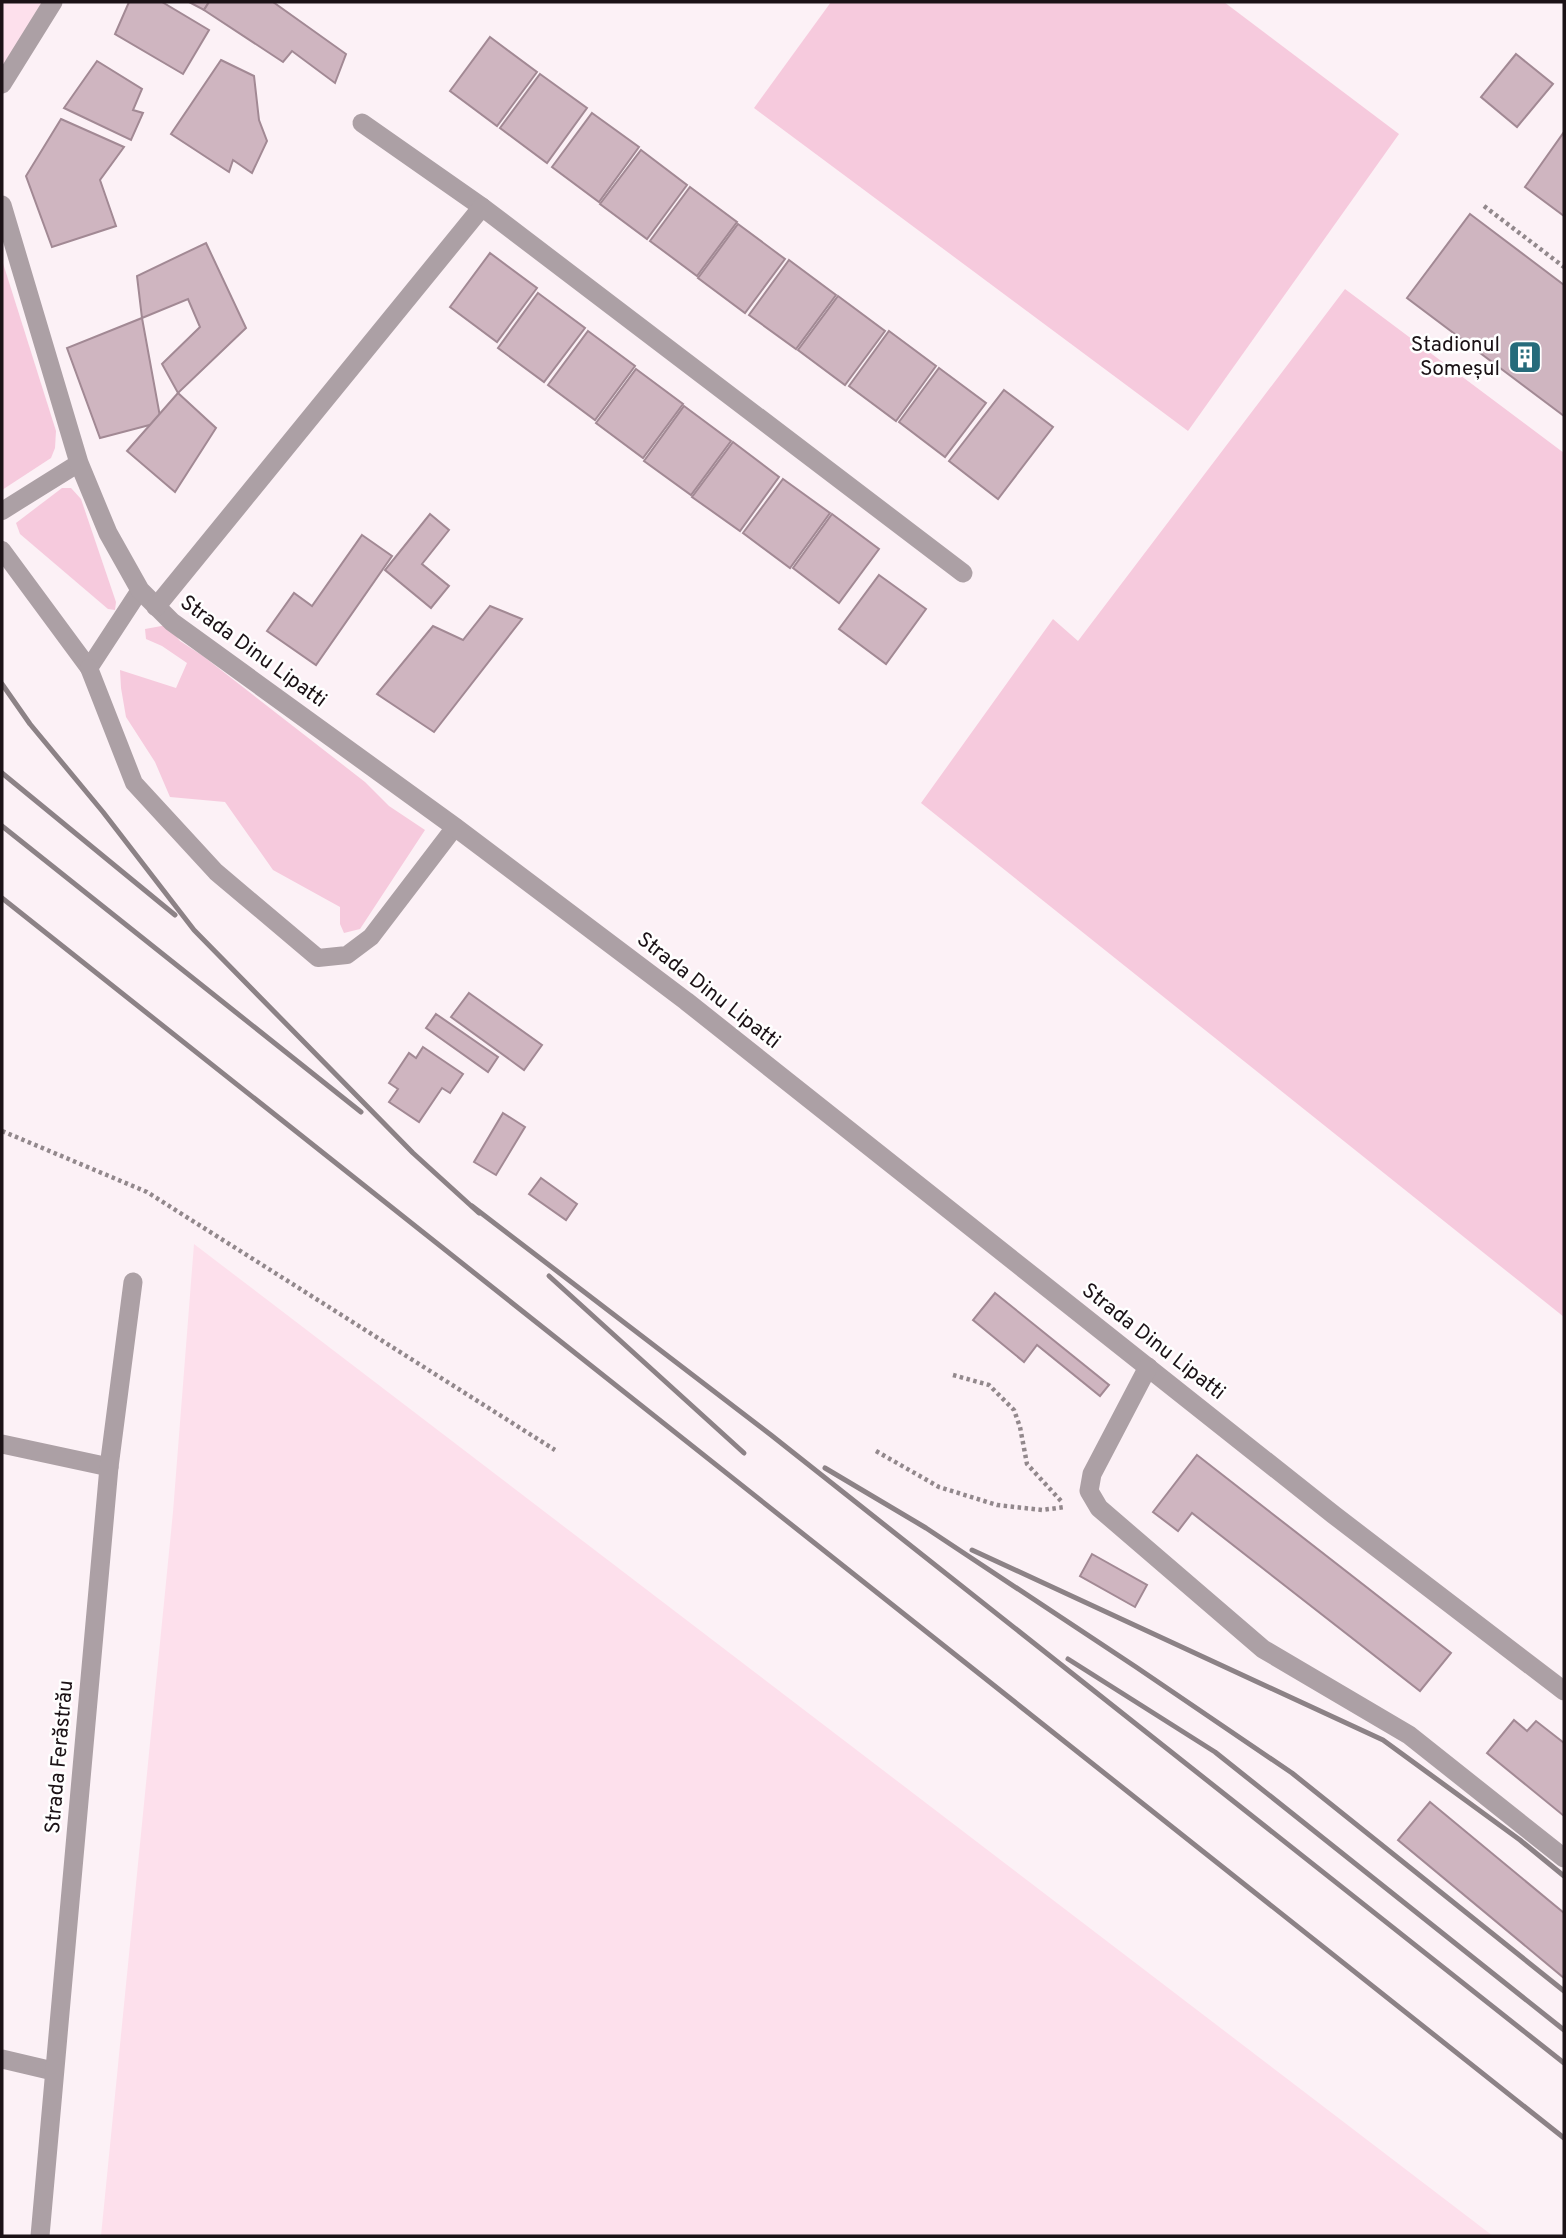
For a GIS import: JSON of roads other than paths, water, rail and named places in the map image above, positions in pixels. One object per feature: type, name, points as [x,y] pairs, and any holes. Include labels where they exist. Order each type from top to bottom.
[{"type":"street","points":[[3,79],[53,2]]},
{"type":"street","points":[[362,123],[482,207],[963,573]]},
{"type":"street","name":"Strada Dinu Lipatti","points":[[2,205],[79,463],[107,533],[140,590],[156,607],[172,622],[455,827],[697,1010],[1334,1515],[1564,1691]]},
{"type":"street","points":[[156,607],[482,207]]},
{"type":"street","name":"Strada Ferăstrău","points":[[40,2236],[109,1467],[133,1282]]},
{"type":"street","points":[[1148,1367],[1092,1474],[1089,1491],[1099,1508],[1263,1649],[1409,1735],[1564,1858]]},
{"type":"street","points":[[2,1444],[109,1467]]},
{"type":"street","points":[[2,2059],[53,2071]]},
{"type":"lane","points":[[2,511],[79,463]]},
{"type":"lane","points":[[2,550],[89,668],[134,783],[216,872],[318,958],[347,956],[371,937],[455,827]]},
{"type":"lane","points":[[89,668],[140,590]]},
{"type":"railway","points":[[2,684],[30,724],[103,812],[194,930],[413,1153],[479,1213]]},
{"type":"railway","points":[[2,773],[175,915]]},
{"type":"railway","points":[[2,826],[361,1112]]},
{"type":"railway","points":[[2,898],[1564,2138]]},
{"type":"railway","points":[[472,1206],[771,1435],[1564,2063]]},
{"type":"railway","points":[[549,1276],[744,1453]]},
{"type":"railway","points":[[825,1468],[926,1528],[1292,1773],[1564,1991]]},
{"type":"railway","points":[[972,1550],[1383,1740],[1520,1840],[1564,1876]]},
{"type":"railway","points":[[1068,1659],[1215,1752],[1564,2030]]},
{"type":"place","name":"Stadionul Someșul","points":[[1525,357]]}]
